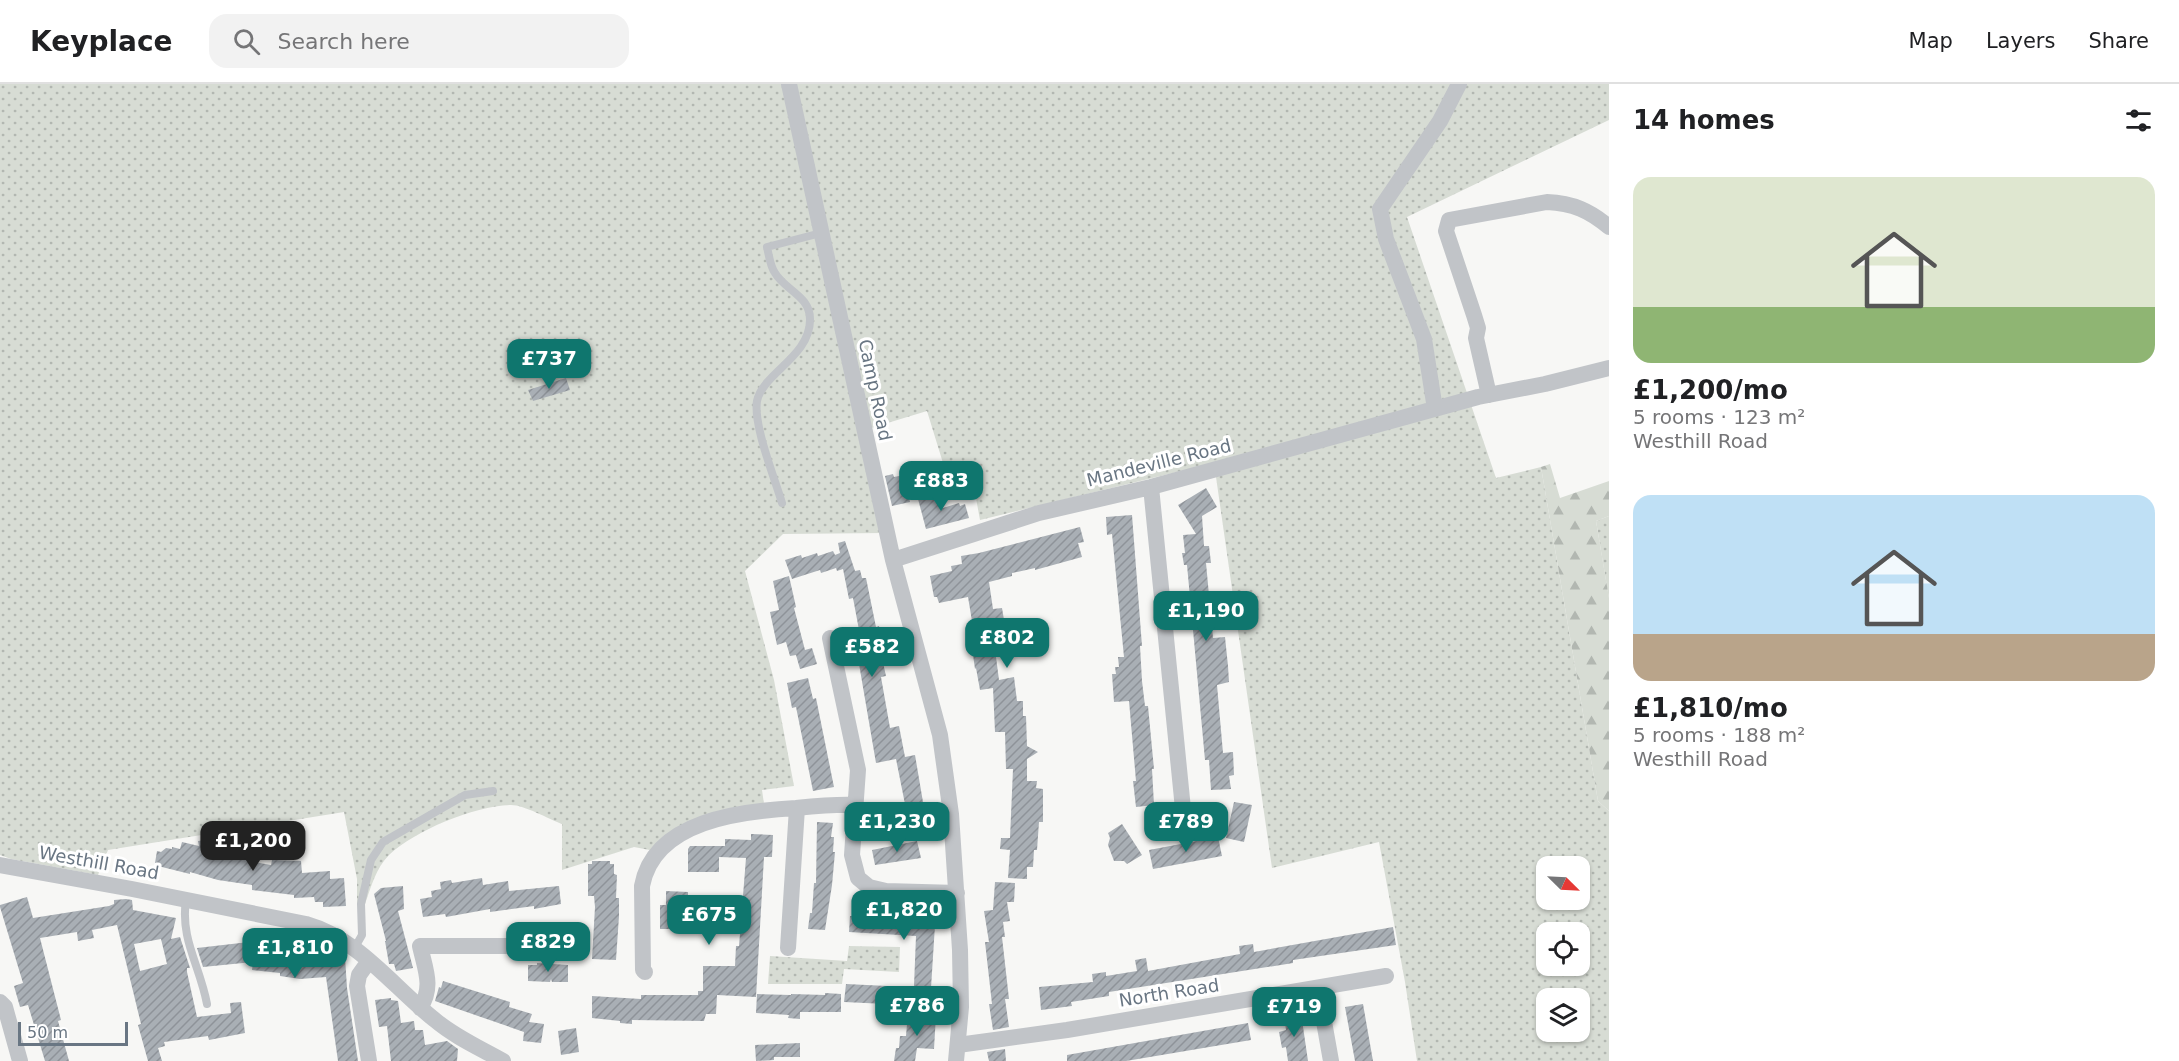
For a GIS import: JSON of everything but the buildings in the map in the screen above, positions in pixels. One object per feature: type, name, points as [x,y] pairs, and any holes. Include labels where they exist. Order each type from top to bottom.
[{"type":"street","name":"Camp Road","points":[[789,84],[893,560],[939,735],[951,814],[957,893],[961,976],[957,1053]]},
{"type":"street","points":[[1435,409],[1424,339],[1386,239],[1380,209],[1440,121],[1459,84]]},
{"type":"street","points":[[1489,395],[1476,338],[1478,328],[1446,231],[1449,220],[1547,202],[1578,206],[1609,227]]},
{"type":"street","name":"Mandeville Road","points":[[893,560],[1039,513],[1150,487],[1489,395],[1609,368]]},
{"type":"street","points":[[1150,487],[1192,817],[1157,824]]},
{"type":"street","points":[[830,639],[858,779],[852,855],[855,871],[862,882],[869,887],[886,891],[957,893]]},
{"type":"street","points":[[645,972],[643,970],[642,886],[648,867],[661,848],[686,831],[731,815],[839,804],[856,805]]},
{"type":"street","points":[[788,948],[797,808]]},
{"type":"street","name":"Westhill Road","points":[[0,865],[306,924],[329,932],[369,961],[420,1008],[455,1034],[503,1061]]},
{"type":"street","points":[[420,1008],[428,989],[420,946],[544,946]]},
{"type":"street","points":[[369,961],[360,975],[357,986],[369,1061]]},
{"type":"street","name":"North Road","points":[[957,1053],[1067,1029],[1386,976]]},
{"type":"street","points":[[1318,988],[1331,1061]]},
{"type":"street","points":[[0,1002],[5,1007],[20,1061]]},
{"type":"lane","points":[[782,503],[758,420],[757,403],[760,391],[797,352],[810,325],[810,317],[808,307],[802,299],[774,273],[767,247],[821,233]]},
{"type":"lane","points":[[354,949],[362,935],[361,904],[371,860],[383,842],[465,795],[493,791]]},
{"type":"lane","points":[[186,900],[185,932],[207,1004]]},
{"type":"green space","points":[[0,84],[1609,84],[1609,120],[1407,217],[1496,478],[1541,467],[1598,801],[1609,811],[1609,1061],[1417,1061],[1379,842],[1272,868],[1214,463],[980,520],[973,482],[947,476],[927,411],[871,428],[885,533],[783,534],[745,571],[774,680],[794,786],[762,790],[764,804],[655,851],[634,847],[562,870],[562,824],[511,805],[480,810],[430,828],[400,846],[384,860],[365,904],[357,904],[357,879],[344,812],[108,850],[98,875],[0,855]]},
{"type":"green space","points":[[1550,464],[1560,498],[1609,481],[1609,516],[1596,521],[1609,598],[1609,811],[1598,801],[1541,467]]},
{"type":"green space","points":[[1609,516],[1609,599],[1596,521]]},
{"type":"green space","points":[[849,946],[900,947],[899,972],[844,969],[842,984],[768,984],[770,956],[847,961]]}]
